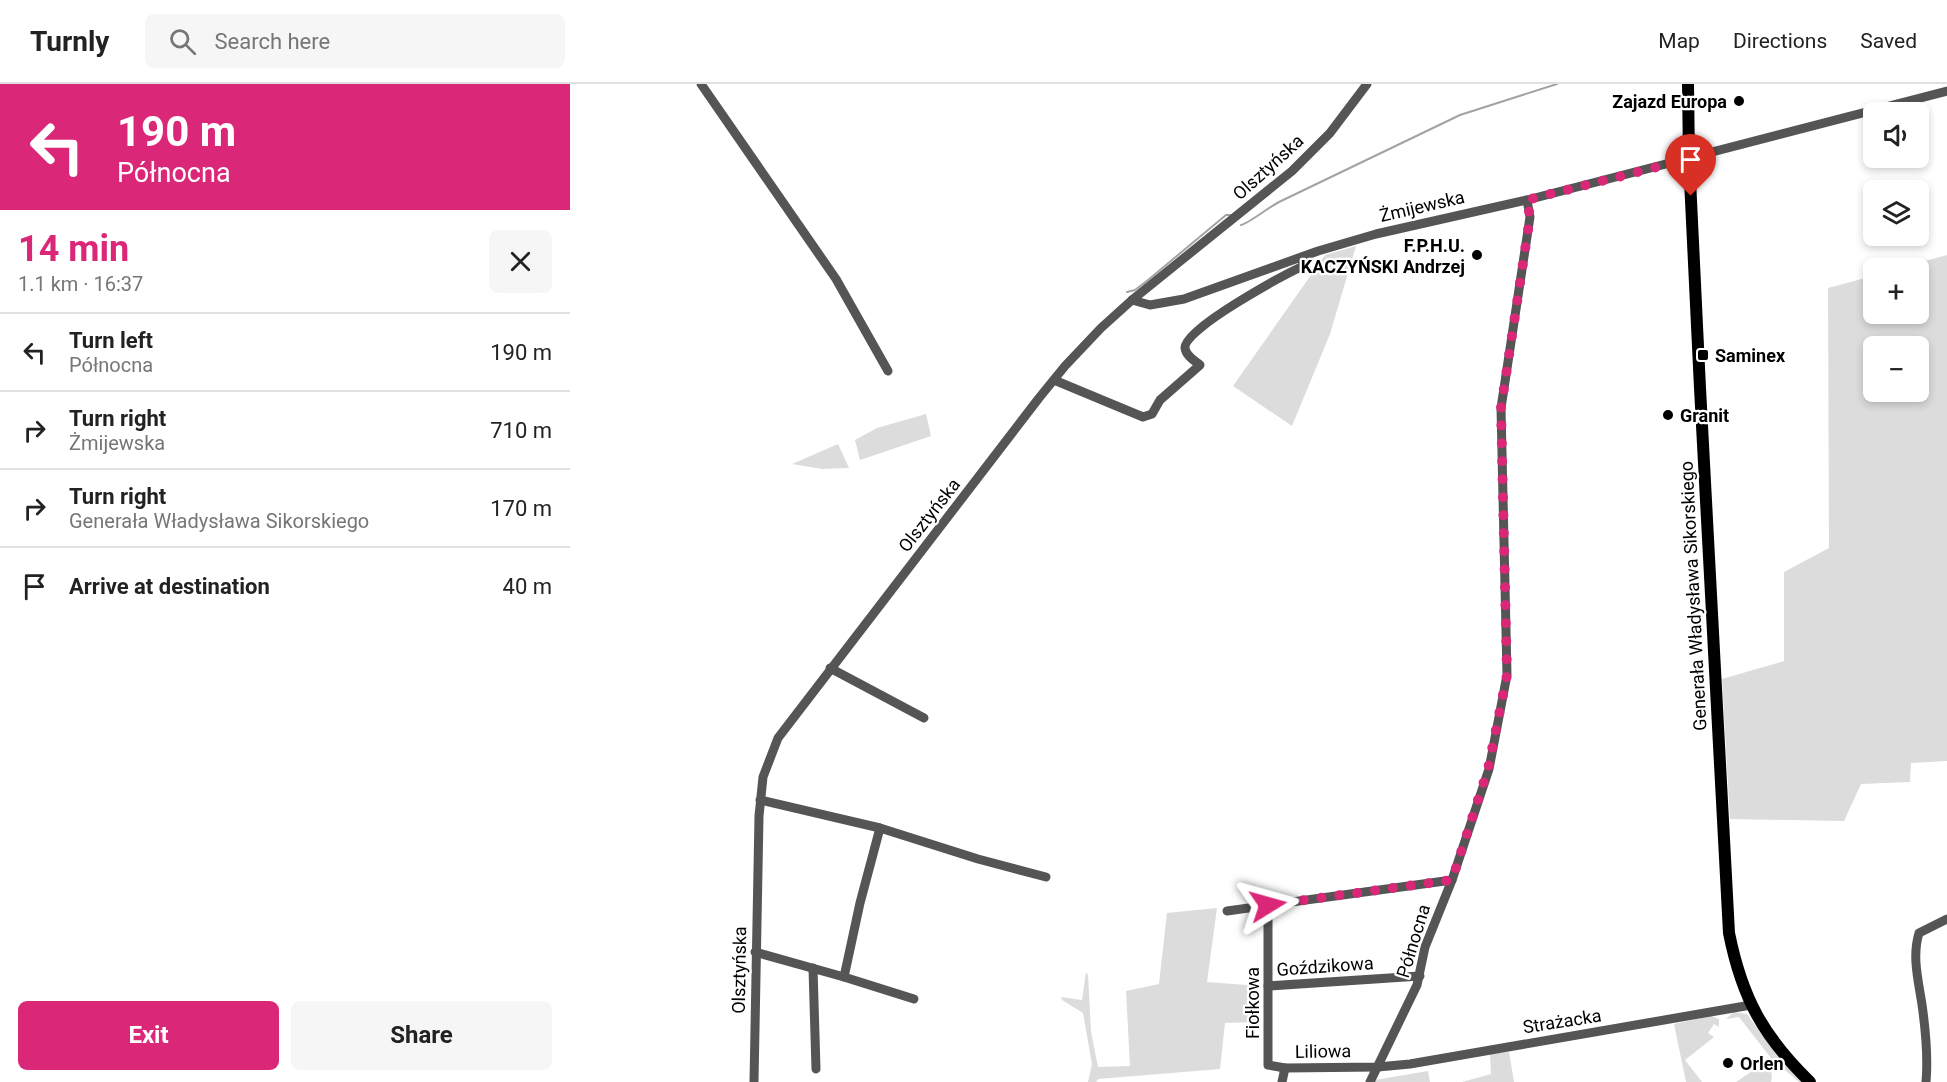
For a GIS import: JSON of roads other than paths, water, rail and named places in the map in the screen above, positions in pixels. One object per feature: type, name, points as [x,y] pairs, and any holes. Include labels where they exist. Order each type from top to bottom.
[{"type":"main road","name":"Generała Władysława Sikorskiego","points":[[1688,84],[1689,159],[1728,919],[1736,964],[1751,1005],[1768,1036],[1810,1082]]},
{"type":"street","points":[[701,84],[836,279],[888,371]]},
{"type":"street","name":"Olsztyńska","points":[[754,1082],[760,800],[763,777],[778,738],[1054,380],[1094,335],[1132,300],[1292,171],[1330,133],[1367,84]]},
{"type":"street","name":"Żmijewska","points":[[1132,300],[1150,305],[1184,299],[1302,257],[1376,234],[1527,200],[1947,91]]},
{"type":"street","name":"Północna","points":[[1370,1082],[1413,997],[1420,976],[1425,947],[1452,880],[1488,769],[1508,666],[1501,408],[1530,217],[1527,200]]},
{"type":"street","points":[[1054,380],[1143,417],[1152,414],[1160,400],[1200,365],[1188,355],[1185,348],[1186,341],[1238,302],[1303,266],[1302,257]]},
{"type":"street","points":[[830,668],[924,718]]},
{"type":"street","points":[[760,800],[880,828],[978,859],[1046,877]]},
{"type":"street","points":[[844,977],[860,903],[880,828]]},
{"type":"street","points":[[1227,911],[1452,880]]},
{"type":"street","name":"Fiołkowa","points":[[1268,905],[1268,1065]]},
{"type":"street","points":[[1926,1082],[1927,1043],[1917,978],[1916,942],[1919,933],[1947,919]]},
{"type":"street","points":[[755,952],[914,999]]},
{"type":"street","points":[[813,968],[816,1069]]},
{"type":"street","name":"Goździkowa","points":[[1268,987],[1420,976]]},
{"type":"street","name":"Strażacka","points":[[1378,1067],[1479,1053],[1751,1005]]},
{"type":"street","name":"Liliowa","points":[[1268,1065],[1285,1068],[1378,1067]]},
{"type":"street","points":[[1282,1082],[1285,1068]]},
{"type":"waterway","points":[[1241,225],[1279,202],[1460,115],[1557,84]]},
{"type":"waterway","points":[[1127,292],[1135,290],[1148,280],[1226,215],[1233,215]]},
{"type":"place","name":"Zajazd Europa","points":[[1739,101]]},
{"type":"place","name":"F.P.H.U. KACZYŃSKI Andrzej","points":[[1477,255]]},
{"type":"place","name":"Saminex","points":[[1703,355]]},
{"type":"place","name":"Granit","points":[[1668,415]]},
{"type":"place","name":"Orlen","points":[[1728,1063]]}]
